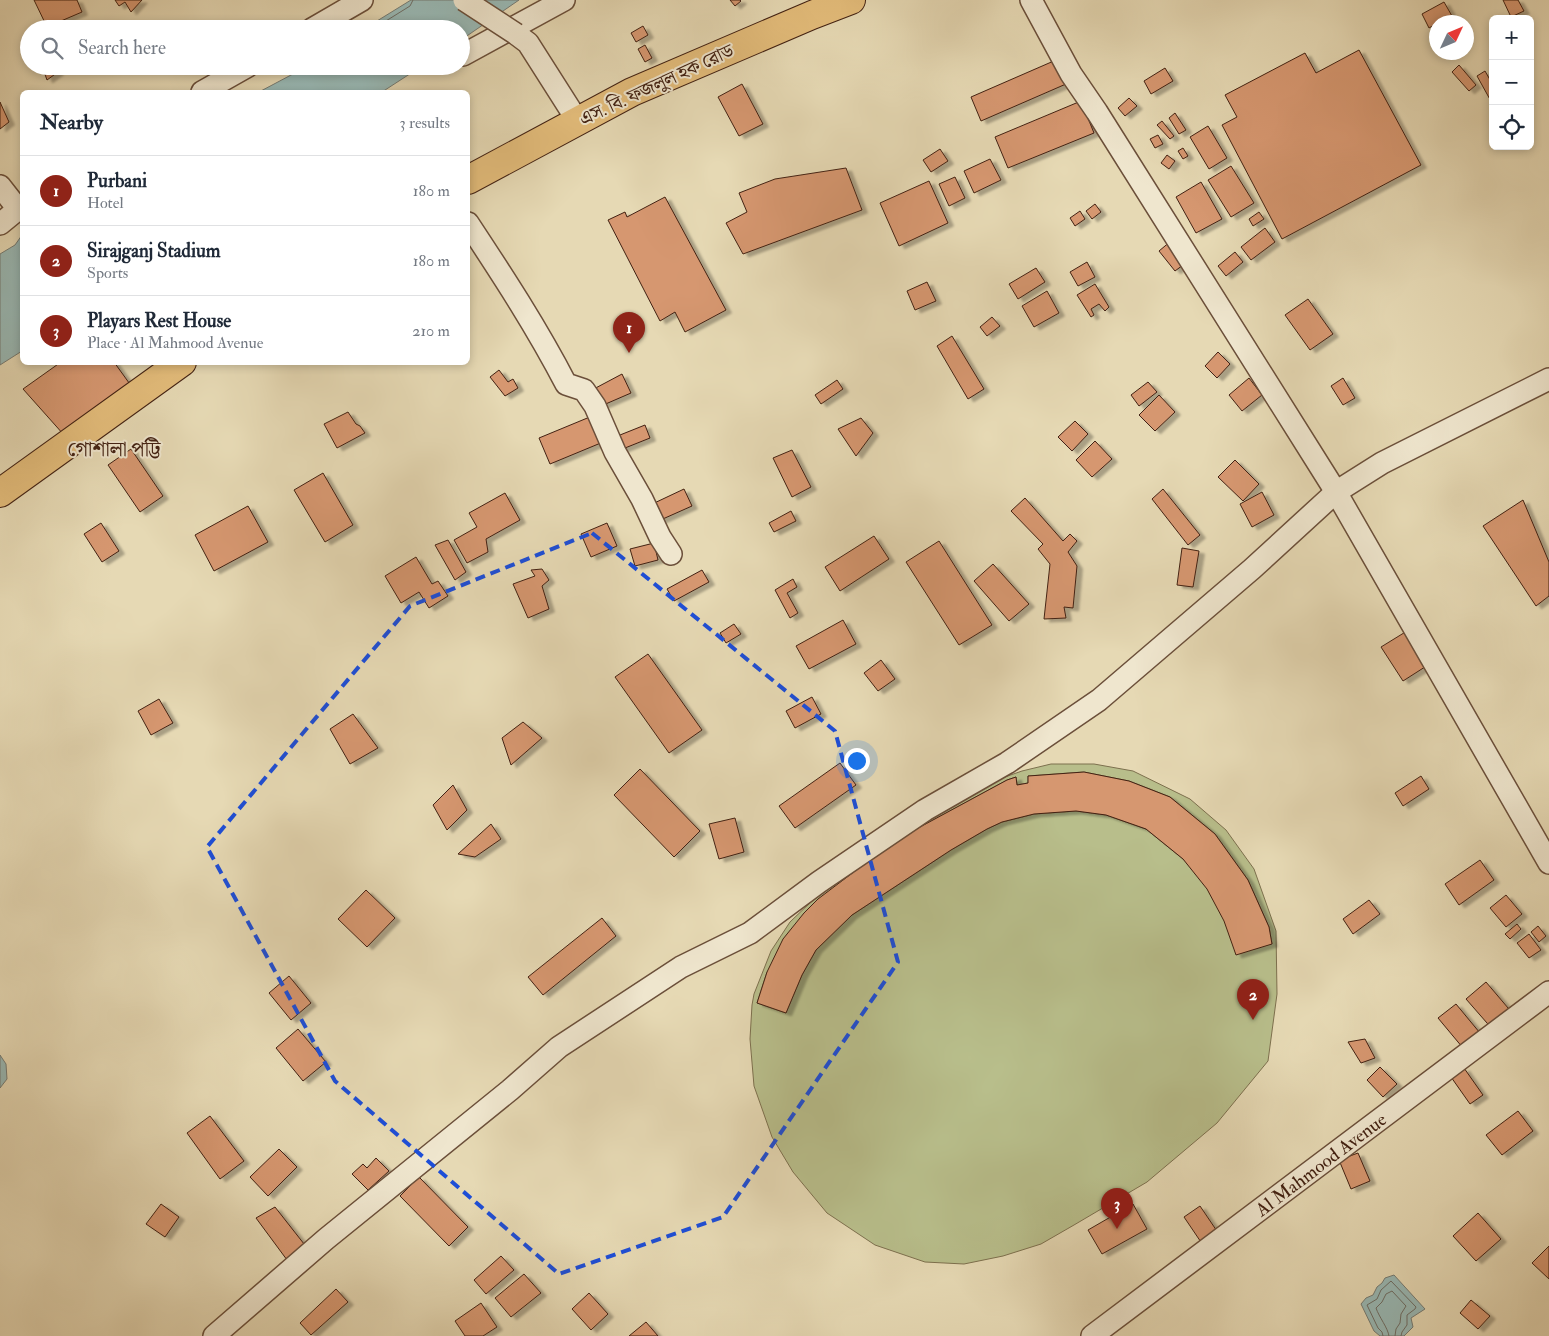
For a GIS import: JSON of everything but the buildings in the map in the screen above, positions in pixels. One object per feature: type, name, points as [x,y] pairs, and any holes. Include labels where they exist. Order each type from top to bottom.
[{"type":"main road","name":"এস. বি. ফজলুল হক রোড","points":[[470,179],[632,92],[851,0]]},
{"type":"main road","points":[[0,493],[178,365]]},
{"type":"street","points":[[328,20],[362,0]]},
{"type":"street","points":[[464,0],[528,43],[577,120]]},
{"type":"street","points":[[470,51],[564,0]]},
{"type":"street","points":[[1031,0],[1071,74],[1097,112],[1336,492],[1549,863]]},
{"type":"street","points":[[206,90],[232,75]]},
{"type":"street","points":[[0,186],[20,208],[0,224]]},
{"type":"street","points":[[470,226],[511,287],[546,345],[566,384],[584,390],[595,406],[616,452],[670,554]]},
{"type":"street","points":[[214,1336],[326,1239],[510,1090],[559,1047],[681,968],[750,933],[819,882],[925,810],[1006,763],[1099,700],[1252,568],[1336,492],[1382,463],[1549,378]]},
{"type":"street","name":"Al Mahmood Avenue","points":[[1092,1336],[1549,992]]},
{"type":"highlighted area","points":[[592,533],[835,731],[898,962],[723,1217],[559,1274],[335,1081],[207,847],[410,606]]},
{"type":"green space","points":[[1051,764],[1094,764],[1133,771],[1190,799],[1226,830],[1254,869],[1276,931],[1277,994],[1268,1061],[1217,1123],[1147,1182],[1074,1225],[1041,1244],[1003,1256],[964,1264],[925,1262],[875,1245],[827,1213],[793,1172],[772,1137],[754,1086],[750,1039],[754,994],[771,951],[790,922],[813,900],[874,852],[985,784],[1022,771]],"holes":[[[1084,772],[1129,781],[1170,797],[1215,834],[1248,880],[1269,927],[1272,944],[1183,859],[1146,829],[1106,815],[1076,811],[1034,814],[1002,822],[987,829],[951,850],[852,915],[816,950],[802,975],[786,1013],[757,1003],[767,972],[896,840],[1007,780],[1016,777],[1017,785],[1028,783],[1028,776]]]},
{"type":"water","points":[[411,0],[519,0],[470,34],[470,20],[379,20]]},
{"type":"water","points":[[291,75],[408,75],[385,90],[263,90]]},
{"type":"water","points":[[20,238],[20,352],[0,365],[0,254],[15,245]]},
{"type":"water","points":[[0,1055],[6,1064],[7,1079],[0,1088]]},
{"type":"water","points":[[1394,1275],[1425,1309],[1411,1318],[1413,1327],[1404,1336],[1380,1336],[1374,1331],[1361,1304],[1366,1298],[1373,1295],[1385,1278]]},
{"type":"place","name":"Purbani","points":[[629,353]]},
{"type":"place","name":"Sirajganj Stadium","points":[[1253,1020]]},
{"type":"place","name":"Playars Rest House","points":[[1117,1229]]},
{"type":"district","name":"গোশালা পট্টি","points":[[114,449]]}]
